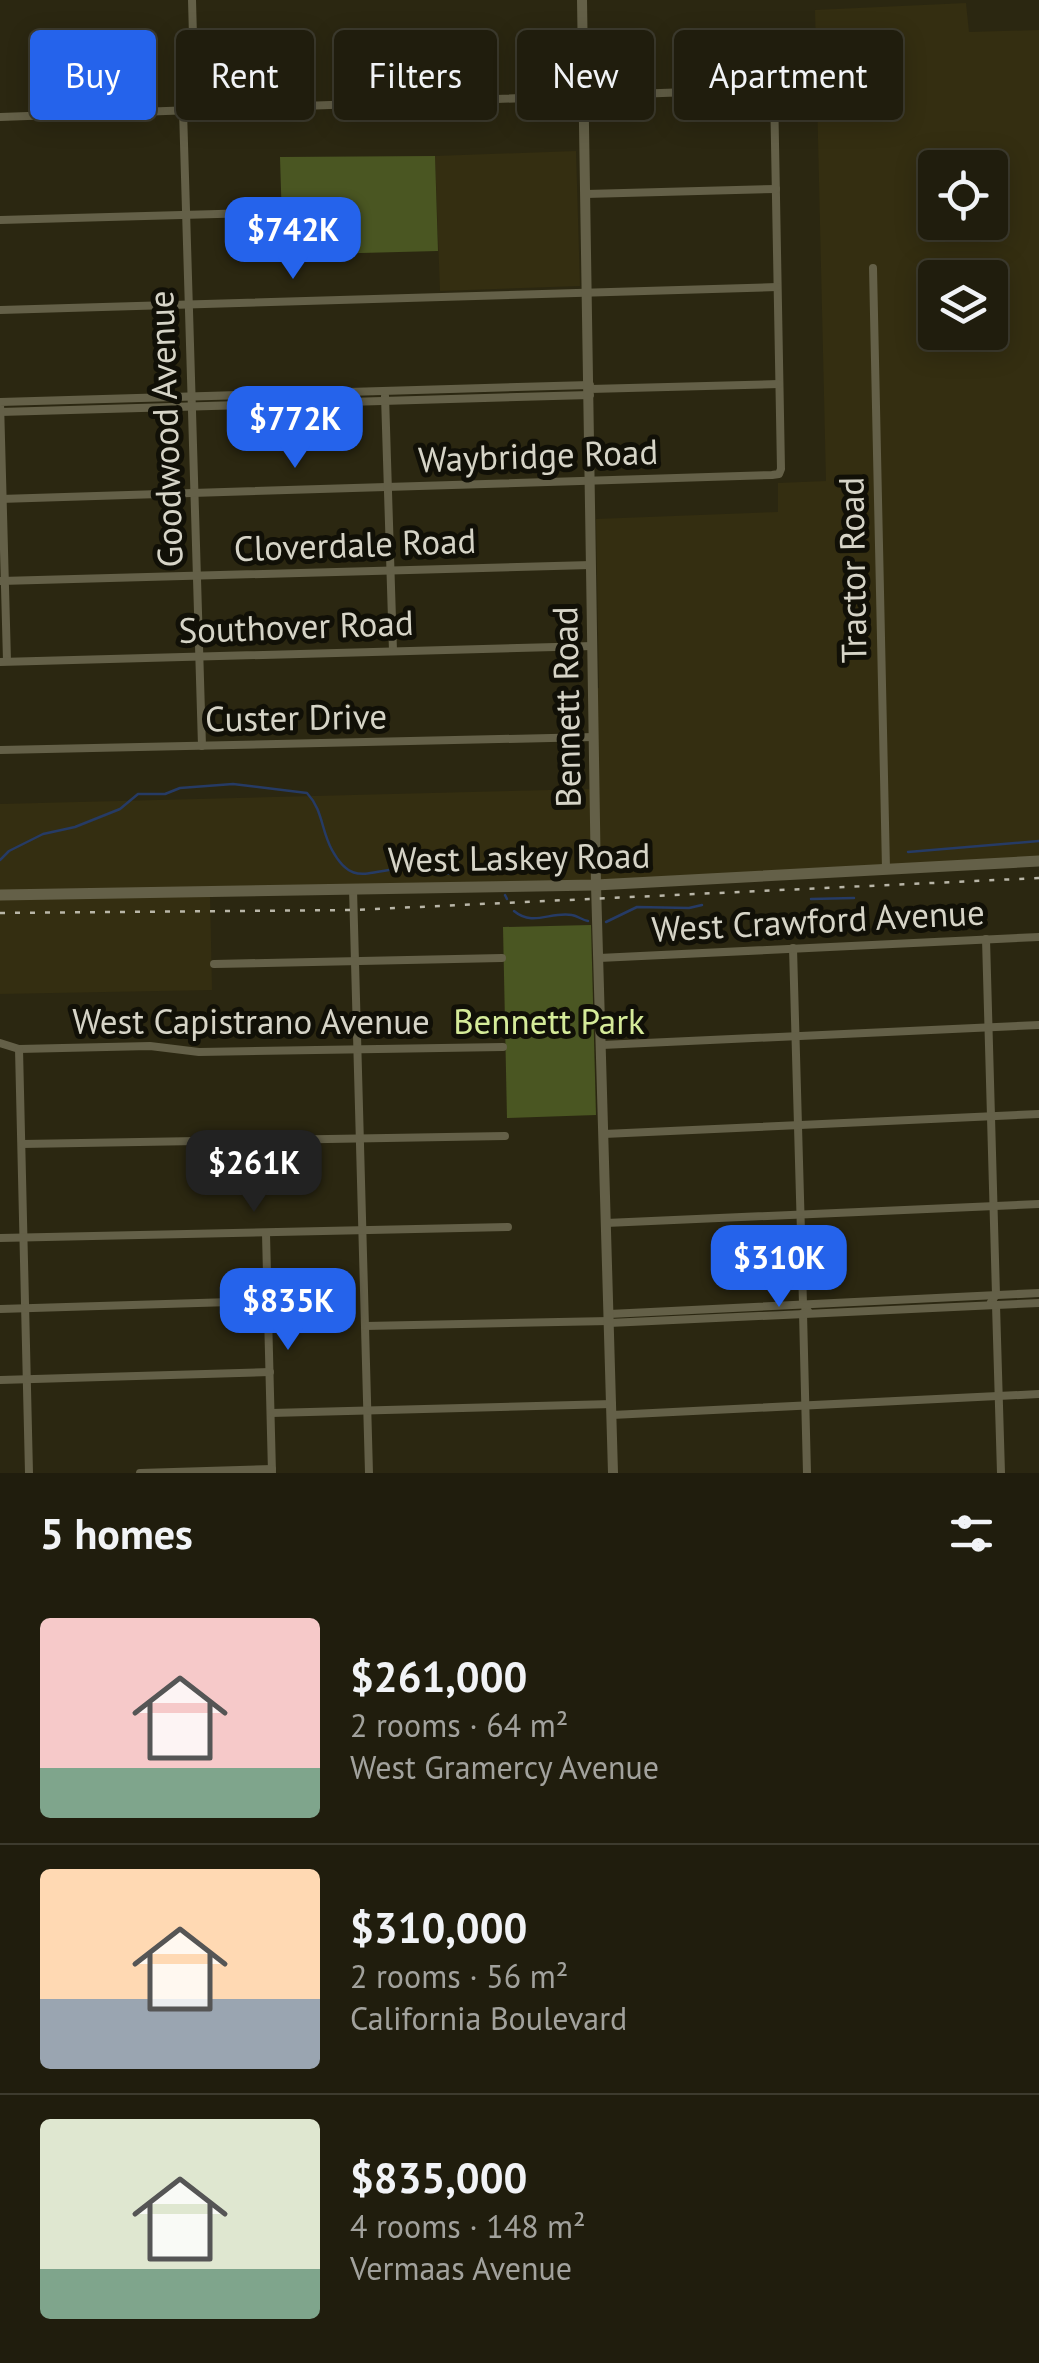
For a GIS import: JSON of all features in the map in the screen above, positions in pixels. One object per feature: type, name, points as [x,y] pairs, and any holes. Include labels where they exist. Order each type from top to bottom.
[{"type":"main road","name":"West Laskey Road","points":[[0,895],[596,885],[1039,861]]},
{"type":"street","points":[[192,0],[193,30]]},
{"type":"street","name":"Bennett Road","points":[[582,0],[583,30]]},
{"type":"street","points":[[0,412],[779,384],[774,89],[654,93]]},
{"type":"street","points":[[314,105],[517,98]]},
{"type":"street","points":[[0,117],[176,110]]},
{"type":"street","name":"Goodwood Avenue","points":[[184,120],[202,746]]},
{"type":"street","name":"Bennett Road","points":[[585,120],[596,885],[613,1473]]},
{"type":"street","points":[[586,194],[776,189]]},
{"type":"street","points":[[0,220],[254,213],[268,206]]},
{"type":"street","name":"Tractor Road","points":[[873,268],[886,870]]},
{"type":"street","points":[[0,310],[778,286]]},
{"type":"street","name":"Waybridge Road","points":[[1,499],[778,474],[779,384]]},
{"type":"street","points":[[3,661],[0,402],[384,396]]},
{"type":"street","points":[[384,396],[392,651]]},
{"type":"street","name":"Cloverdale Road","points":[[2,581],[592,565]]},
{"type":"street","name":"Southover Road","points":[[3,661],[593,646]]},
{"type":"street","name":"Custer Drive","points":[[0,750],[594,737]]},
{"type":"street","points":[[353,889],[369,1473]]},
{"type":"street","name":"West Crawford Avenue","points":[[599,958],[1039,937]]},
{"type":"street","points":[[986,939],[1001,1473]]},
{"type":"street","points":[[793,948],[808,1473]]},
{"type":"street","points":[[214,964],[502,958]]},
{"type":"street","points":[[602,1045],[1039,1026]]},
{"type":"street","name":"West Capistrano Avenue","points":[[0,1043],[19,1050],[150,1046],[199,1052],[504,1047]]},
{"type":"street","points":[[19,1050],[29,1473]]},
{"type":"street","points":[[604,1134],[1039,1114]]},
{"type":"street","points":[[22,1144],[505,1136]]},
{"type":"street","points":[[606,1223],[1039,1204]]},
{"type":"street","points":[[0,1238],[508,1227]]},
{"type":"street","points":[[140,1473],[272,1471],[266,1234]]},
{"type":"street","points":[[365,1326],[609,1320],[996,1300],[1039,1293]]},
{"type":"street","points":[[996,1300],[1039,1303]]},
{"type":"street","points":[[0,1308],[268,1301]]},
{"type":"street","points":[[0,1380],[270,1372]]},
{"type":"street","points":[[271,1412],[806,1406],[1039,1394]]},
{"type":"shaded area","points":[[966,3],[969,32],[1039,30],[1039,862],[596,885],[210,892],[212,990],[0,994],[0,804],[591,789],[590,689],[599,688],[596,519],[778,512],[778,483],[826,481],[818,120],[903,120],[903,30],[815,30],[815,10]]},
{"type":"shaded area","points":[[576,151],[580,286],[440,291],[435,156]]},
{"type":"green space","points":[[435,156],[438,251],[283,255],[280,157]]},
{"type":"green space","name":"Bennett Park","points":[[591,925],[596,1115],[507,1118],[503,927]]},
{"type":"waterway","points":[[0,860],[9,851],[43,834],[75,827],[120,809],[138,794],[233,784],[307,793],[316,806],[332,850],[354,873],[400,869],[455,874]]},
{"type":"waterway","points":[[908,852],[1039,841]]},
{"type":"waterway","points":[[505,895],[507,899]]},
{"type":"waterway","points":[[811,899],[854,898]]},
{"type":"waterway","points":[[606,922],[637,907],[702,905]]},
{"type":"waterway","points":[[514,911],[528,918],[564,914],[588,921]]},
{"type":"railway","points":[[0,913],[353,910],[1039,878]]}]
